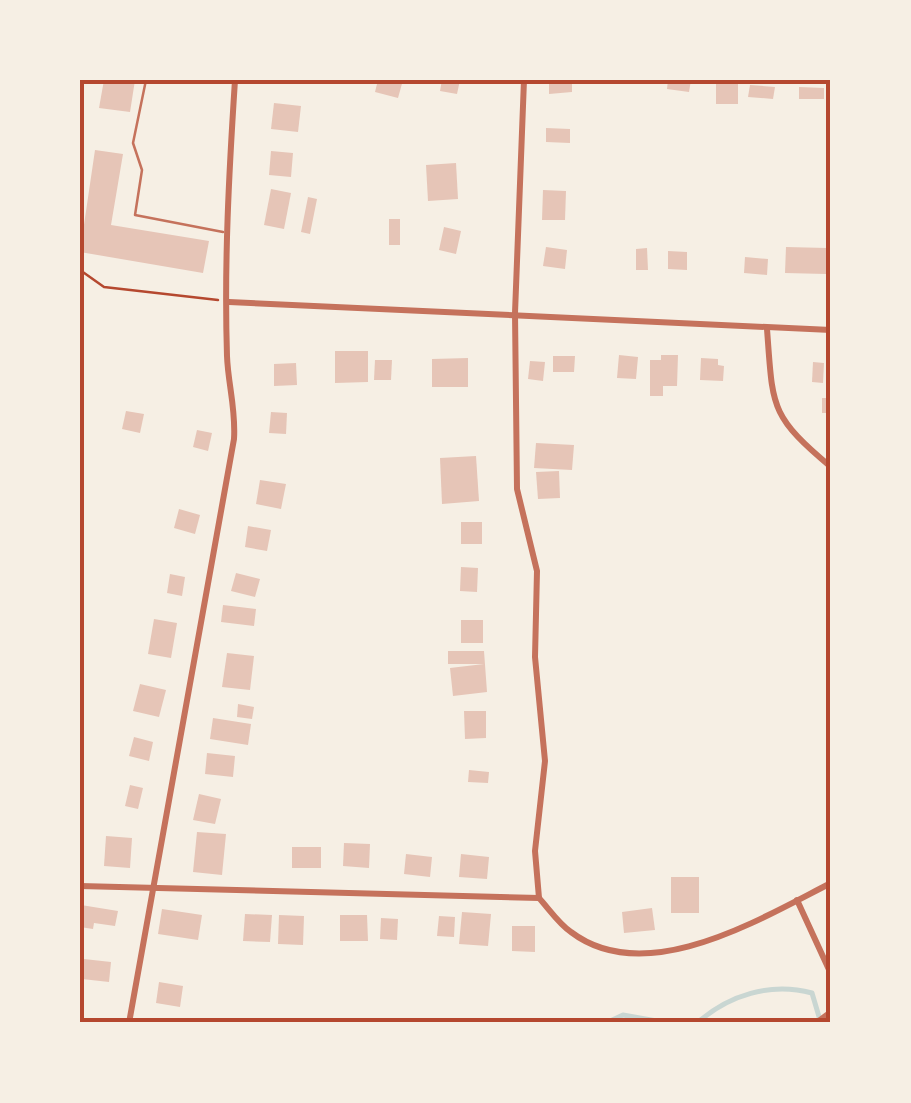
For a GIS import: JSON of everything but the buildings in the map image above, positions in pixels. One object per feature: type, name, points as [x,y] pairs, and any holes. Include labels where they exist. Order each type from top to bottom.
[{"type":"street","points":[[128,1023],[234,439],[236,407],[227,359],[225,232],[235,80]]},
{"type":"street","points":[[524,80],[515,312],[517,488],[537,571],[534,658],[545,761],[535,851],[539,898],[570,932],[602,949],[637,954],[706,943],[831,883]]},
{"type":"street","points":[[229,302],[515,312],[831,330]]},
{"type":"street","points":[[767,329],[773,403],[782,422],[831,467]]},
{"type":"street","points":[[80,886],[539,898]]},
{"type":"street","points":[[797,900],[831,974]]},
{"type":"street","points":[[816,1023],[831,1012]]},
{"type":"lane","points":[[146,80],[133,143],[142,170],[135,215],[225,232]]},
{"type":"path","points":[[80,270],[104,287],[229,302]]},
{"type":"waterway","points":[[697,1023],[736,998],[781,989],[812,993],[820,1020]]},
{"type":"waterway","points":[[606,1023],[623,1015],[668,1023]]}]
